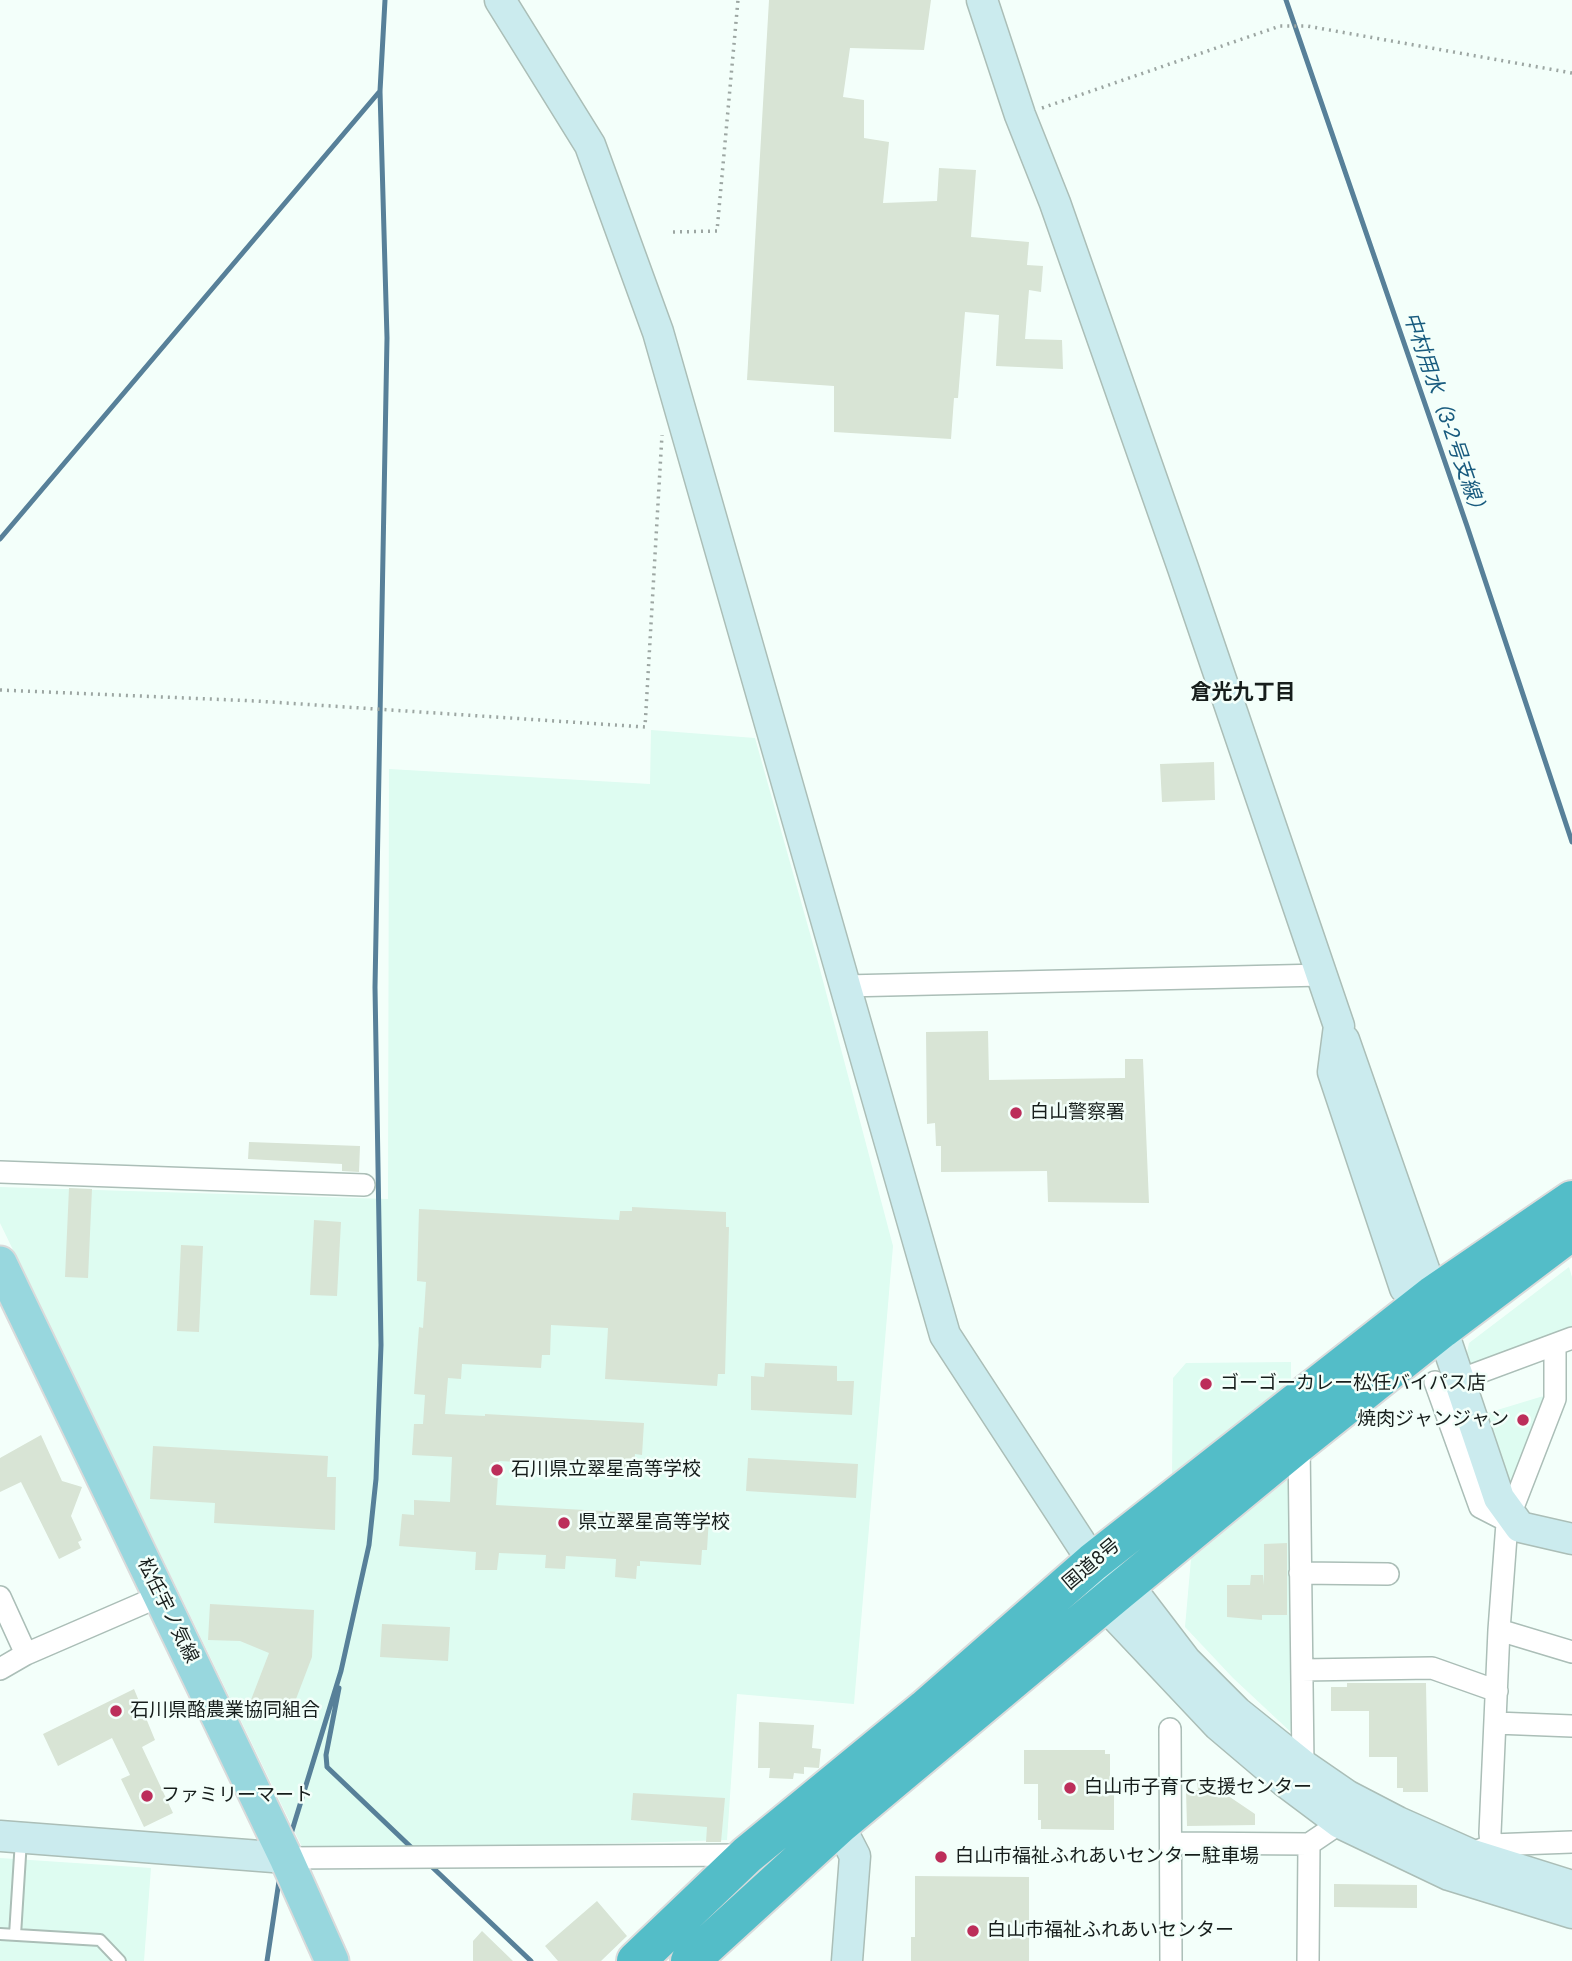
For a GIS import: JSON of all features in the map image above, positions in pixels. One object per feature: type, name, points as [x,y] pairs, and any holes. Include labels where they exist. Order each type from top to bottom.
[{"type":"highway","name":"国道8号","points":[[636,1961],[747,1855],[925,1709],[1093,1562],[1426,1304],[1572,1200]]},
{"type":"highway","name":"国道8号","points":[[690,1961],[839,1825],[1299,1443],[1426,1304],[1572,1232]]},
{"type":"main road","name":"松任宇ノ気線","points":[[0,1263],[286,1858],[332,1961]]},
{"type":"street","points":[[500,0],[590,145],[658,332],[945,1335],[1116,1595],[1218,1725],[1284,1781],[1340,1823],[1449,1875],[1572,1913]]},
{"type":"street","points":[[982,0],[1020,116],[1055,203],[1169,529],[1322,975],[1426,1304],[1447,1381],[1512,1522],[1572,1539]]},
{"type":"street","points":[[845,986],[1322,975]]},
{"type":"street","points":[[0,1172],[365,1185]]},
{"type":"street","points":[[1447,1381],[1564,1342],[1555,1399],[1512,1522],[1499,1630],[1490,1833],[1481,1850]]},
{"type":"street","points":[[1299,1443],[1303,1765]]},
{"type":"street","points":[[1300,1573],[1388,1574]]},
{"type":"street","points":[[1116,1595],[1148,1614],[1195,1669],[1237,1712],[1303,1765],[1348,1796],[1398,1822],[1481,1850],[1572,1886]]},
{"type":"street","points":[[0,1669],[26,1654],[160,1596]]},
{"type":"street","points":[[0,1597],[26,1654]]},
{"type":"street","points":[[1499,1630],[1572,1652]]},
{"type":"street","points":[[1302,1670],[1432,1668],[1497,1691]]},
{"type":"street","points":[[1496,1723],[1572,1726]]},
{"type":"street","points":[[1170,1729],[1171,1961]]},
{"type":"street","points":[[1171,1843],[1310,1844],[1340,1823]]},
{"type":"street","points":[[839,1825],[855,1856],[847,1961]]},
{"type":"street","points":[[11,1837],[286,1858],[747,1855]]},
{"type":"street","points":[[1481,1850],[1572,1842]]},
{"type":"street","points":[[1308,1961],[1310,1844]]},
{"type":"lane","points":[[11,1837],[15,1935]]},
{"type":"lane","points":[[0,1934],[100,1940],[120,1961]]},
{"type":"path","points":[[673,232],[717,231],[738,0]]},
{"type":"path","points":[[1020,116],[1280,26],[1307,26],[1572,73]]},
{"type":"path","points":[[0,690],[256,701],[645,727],[662,429]]},
{"type":"shaded area","name":"石川県立翠星高等学校","points":[[651,730],[755,738],[893,1246],[854,1704],[737,1694],[727,1840],[305,1853],[0,1223],[0,1187],[388,1199],[389,769],[650,784]]},
{"type":"shaded area","points":[[1569,1267],[1572,1277],[1572,1331],[1472,1368],[1467,1353],[1469,1343]]},
{"type":"shaded area","name":"ゴーゴーカレー松任バイパス店","points":[[1291,1362],[1291,1383],[1172,1478],[1173,1378],[1186,1363]]},
{"type":"shaded area","name":"焼肉ジャンジャン","points":[[1550,1394],[1512,1492],[1484,1414]]},
{"type":"shaded area","points":[[1292,1476],[1295,1736],[1233,1678],[1185,1627],[1191,1559]]},
{"type":"shaded area","points":[[0,1858],[151,1868],[144,1961],[0,1961]]},
{"type":"building","points":[[769,0],[931,0],[924,50],[850,48],[843,97],[864,100],[864,138],[889,142],[883,203],[937,201],[939,168],[976,170],[971,237],[1029,242],[1027,265],[1043,266],[1041,292],[1029,290],[1025,339],[1062,340],[1063,369],[996,366],[999,315],[965,312],[958,398],[954,398],[951,439],[834,432],[834,386],[747,380]]},
{"type":"building","points":[[1214,762],[1215,800],[1162,802],[1160,764]]},
{"type":"building","points":[[988,1031],[989,1080],[1125,1078],[1125,1059],[1143,1059],[1149,1203],[1048,1202],[1047,1171],[941,1172],[941,1146],[936,1146],[935,1123],[927,1124],[926,1032]]},
{"type":"building","points":[[249,1142],[360,1146],[359,1172],[342,1171],[342,1164],[248,1159]]},
{"type":"building","points":[[69,1188],[92,1189],[88,1278],[65,1277]]},
{"type":"building","points":[[632,1207],[726,1212],[726,1227],[729,1227],[725,1374],[718,1374],[717,1386],[605,1379],[608,1328],[551,1325],[550,1355],[542,1355],[541,1368],[462,1364],[461,1379],[448,1378],[445,1414],[644,1423],[642,1455],[635,1454],[634,1468],[499,1461],[496,1505],[709,1517],[707,1550],[702,1550],[701,1565],[640,1561],[636,1579],[615,1577],[616,1559],[566,1556],[565,1569],[545,1568],[546,1555],[499,1553],[497,1570],[475,1570],[476,1552],[399,1546],[402,1514],[414,1515],[414,1500],[450,1502],[452,1457],[412,1455],[414,1424],[423,1424],[425,1395],[414,1394],[419,1327],[423,1328],[426,1282],[417,1281],[419,1209],[619,1220],[620,1211],[632,1211]]},
{"type":"building","points":[[314,1220],[341,1222],[337,1296],[310,1295]]},
{"type":"building","points":[[181,1245],[203,1246],[199,1332],[177,1331]]},
{"type":"building","points":[[765,1363],[837,1366],[837,1381],[854,1381],[852,1415],[751,1410],[751,1376],[764,1377]]},
{"type":"building","points":[[41,1435],[62,1481],[82,1487],[71,1516],[82,1540],[78,1542],[81,1548],[59,1559],[21,1482],[0,1492],[0,1458]]},
{"type":"building","points":[[153,1446],[328,1456],[327,1477],[336,1477],[335,1530],[214,1523],[215,1503],[150,1499]]},
{"type":"building","points":[[748,1458],[858,1464],[856,1498],[746,1491]]},
{"type":"building","points":[[1287,1543],[1287,1615],[1262,1615],[1262,1620],[1227,1617],[1227,1585],[1250,1585],[1251,1575],[1263,1575],[1264,1585],[1264,1544]]},
{"type":"building","points":[[210,1604],[314,1610],[312,1657],[288,1720],[249,1705],[269,1653],[240,1641],[208,1640]]},
{"type":"building","points":[[382,1624],[450,1627],[448,1661],[380,1657]]},
{"type":"building","points":[[1347,1683],[1426,1683],[1428,1792],[1403,1792],[1403,1788],[1397,1788],[1397,1757],[1369,1757],[1369,1711],[1331,1711],[1331,1687],[1347,1687]]},
{"type":"building","name":"石川県酪農業協同組合","points":[[134,1689],[155,1740],[142,1747],[173,1813],[144,1827],[121,1779],[130,1775],[112,1738],[58,1766],[43,1734]]},
{"type":"building","points":[[759,1722],[814,1725],[812,1748],[821,1749],[819,1768],[804,1767],[804,1774],[794,1773],[793,1779],[769,1778],[770,1768],[758,1768]]},
{"type":"building","name":"白山市子育て支援センター","points":[[1024,1750],[1105,1750],[1105,1754],[1110,1754],[1114,1830],[1041,1829],[1041,1820],[1038,1820],[1038,1784],[1024,1784]]},
{"type":"building","points":[[1197,1781],[1218,1781],[1218,1789],[1255,1814],[1255,1825],[1187,1826],[1186,1790],[1198,1790]]},
{"type":"building","points":[[633,1793],[725,1798],[721,1842],[706,1842],[707,1827],[631,1820]]},
{"type":"building","name":"白山市福祉ふれあいセンター","points":[[915,1876],[1029,1877],[1029,1961],[911,1961],[911,1937],[915,1937]]},
{"type":"building","points":[[1334,1884],[1417,1885],[1417,1908],[1334,1907]]},
{"type":"building","points":[[597,1901],[627,1936],[601,1961],[558,1961],[545,1946]]},
{"type":"building","points":[[482,1931],[513,1961],[473,1961],[473,1941]]},
{"type":"waterway","points":[[291,1834],[341,1671],[369,1545],[376,1479],[381,1345],[375,987],[387,338],[380,91],[385,0]]},
{"type":"waterway","name":"中村用水（3-2号支線）","points":[[1286,0],[1467,526],[1572,842]]},
{"type":"waterway","points":[[0,539],[380,91]]},
{"type":"waterway","points":[[339,1688],[326,1755],[327,1767],[414,1850]]},
{"type":"waterway","points":[[429,1864],[531,1961]]},
{"type":"waterway","points":[[267,1961],[279,1881]]},
{"type":"place","name":"白山警察署","points":[[1016,1113]]},
{"type":"place","name":"ゴーゴーカレー松任バイパス店","points":[[1206,1384]]},
{"type":"place","name":"焼肉ジャンジャン","points":[[1523,1420]]},
{"type":"place","name":"石川県立翠星高等学校","points":[[497,1470]]},
{"type":"place","name":"県立翠星高等学校","points":[[564,1523]]},
{"type":"place","name":"石川県酪農業協同組合","points":[[116,1711]]},
{"type":"place","name":"白山市子育て支援センター","points":[[1070,1788]]},
{"type":"place","name":"ファミリーマート","points":[[147,1796]]},
{"type":"place","name":"白山市福祉ふれあいセンター駐車場","points":[[941,1857]]},
{"type":"place","name":"白山市福祉ふれあいセンター","points":[[973,1931]]},
{"type":"district","name":"倉光九丁目","points":[[1243,694]]}]
